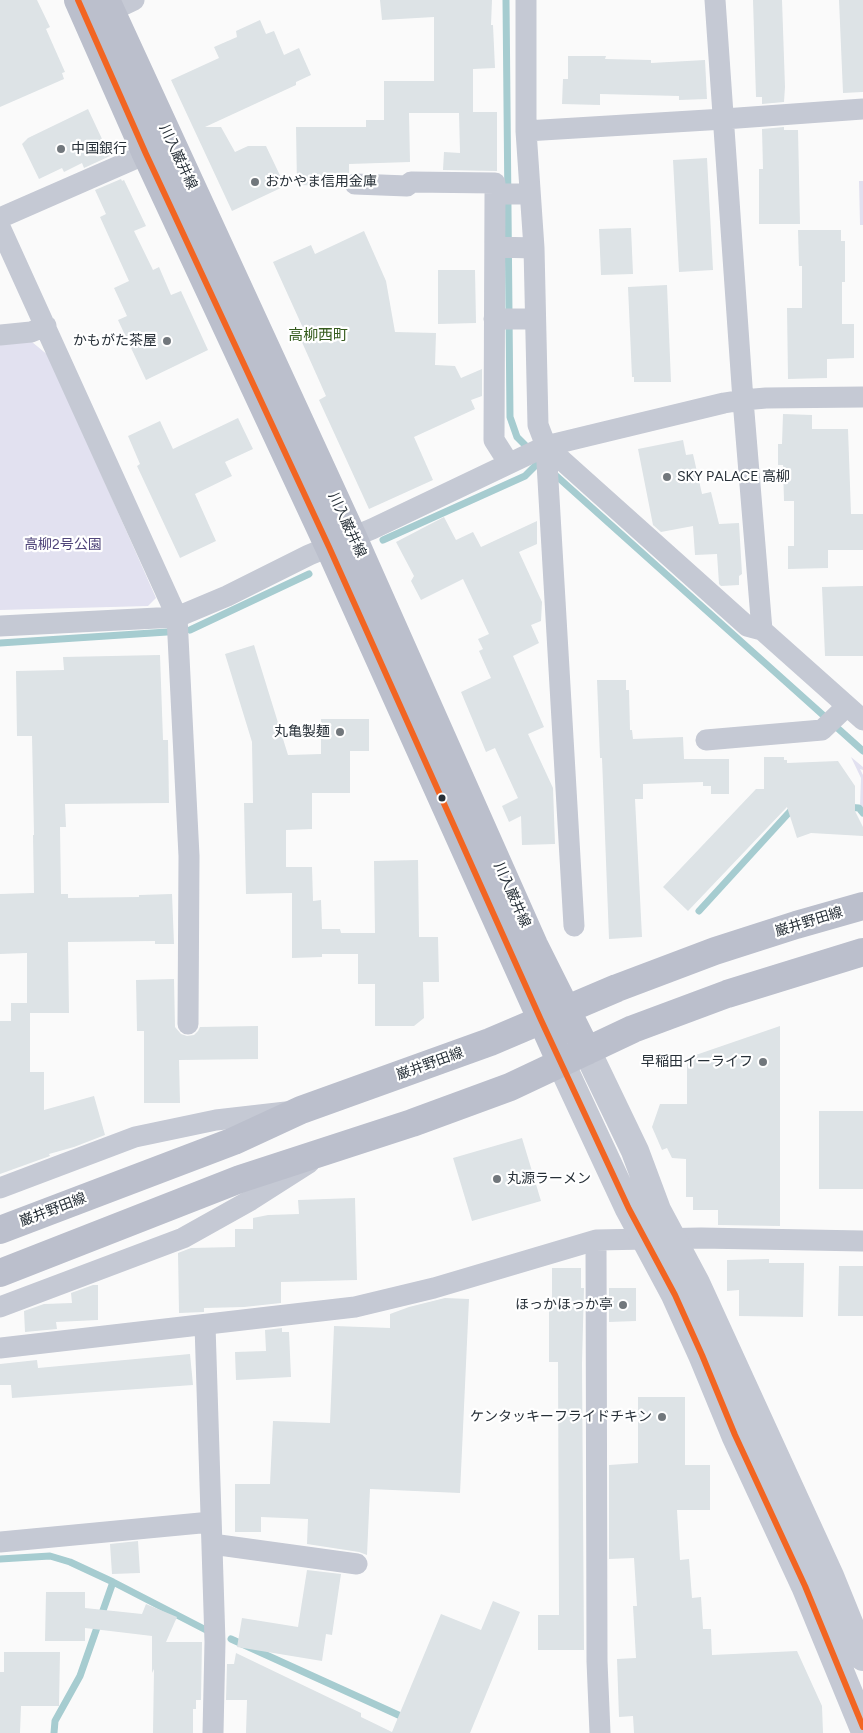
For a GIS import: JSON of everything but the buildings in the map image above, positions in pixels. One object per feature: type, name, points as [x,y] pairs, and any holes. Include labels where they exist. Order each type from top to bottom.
[{"type":"main road","name":"川入巌井線","points":[[78,0],[146,154],[341,542],[534,945],[587,1051]]},
{"type":"main road","name":"川入巌井線","points":[[117,4],[561,1063]]},
{"type":"main road","name":"巌井野田線","points":[[0,1230],[234,1141],[301,1110],[490,1042],[617,988],[796,924],[863,906]]},
{"type":"main road","points":[[0,1273],[240,1179],[412,1123],[510,1087],[633,1030],[727,994],[863,952]]},
{"type":"street","points":[[526,0],[526,131],[512,194],[513,248],[528,319],[538,425],[544,451],[548,484],[574,926]]},
{"type":"street","points":[[715,0],[743,400],[762,630]]},
{"type":"street","points":[[526,131],[863,109]]},
{"type":"street","points":[[0,218],[146,154]]},
{"type":"street","points":[[355,184],[407,186],[411,182],[495,183],[512,194]]},
{"type":"street","points":[[512,194],[513,248],[496,319],[494,440],[512,460]]},
{"type":"street","points":[[0,227],[177,617],[189,856],[188,1024]]},
{"type":"street","points":[[496,319],[528,319]]},
{"type":"street","points":[[0,335],[31,332],[46,326]]},
{"type":"street","points":[[0,626],[177,617],[226,596],[512,460],[724,403],[766,398],[863,397]]},
{"type":"street","points":[[544,451],[747,626],[762,630],[835,717]]},
{"type":"street","points":[[706,740],[835,717],[863,720]]},
{"type":"street","points":[[587,1051],[635,1150],[656,1210],[696,1283],[818,1581],[863,1727]]},
{"type":"street","points":[[561,1063],[629,1209],[675,1295],[735,1435],[863,1657]]},
{"type":"street","points":[[0,1188],[135,1137],[216,1120],[301,1110]]},
{"type":"street","points":[[0,1307],[183,1238],[251,1200],[328,1151]]},
{"type":"street","points":[[0,1348],[337,1310],[374,1304],[596,1240],[863,1241]]},
{"type":"street","points":[[596,1240],[597,1652],[600,1733]]},
{"type":"street","points":[[205,1325],[215,1642],[213,1733]]},
{"type":"street","points":[[0,1542],[211,1522]]},
{"type":"street","points":[[212,1544],[357,1564]]},
{"type":"green space","points":[[859,181],[863,181],[863,225],[860,225]]},
{"type":"green space","name":"高柳2号公園","points":[[32,342],[49,356],[156,598],[148,606],[0,610],[0,344]]},
{"type":"green space","points":[[851,757],[863,767],[863,770],[860,769],[863,775],[863,810],[860,807],[861,778]]},
{"type":"waterway","points":[[506,0],[510,417],[517,437],[530,450]]},
{"type":"waterway","points":[[383,540],[525,476],[541,460]]},
{"type":"waterway","points":[[552,472],[863,751]]},
{"type":"waterway","points":[[190,630],[309,574]]},
{"type":"waterway","points":[[0,643],[167,632]]},
{"type":"waterway","points":[[699,911],[795,806]]},
{"type":"waterway","points":[[846,807],[859,808],[863,813]]},
{"type":"waterway","points":[[0,1559],[50,1556],[70,1562],[208,1631]]},
{"type":"waterway","points":[[54,1733],[55,1721],[80,1676],[113,1582]]},
{"type":"waterway","points":[[231,1639],[405,1718]]},
{"type":"transit line","points":[[78,0],[146,154],[329,547],[541,1020],[629,1209],[675,1295],[735,1435],[805,1586],[863,1727]]},
{"type":"place","name":"中国銀行","points":[[61,149]]},
{"type":"place","name":"おかやま信用金庫","points":[[255,182]]},
{"type":"place","name":"かもがた茶屋","points":[[167,341]]},
{"type":"place","name":"SKY PALACE 高柳","points":[[667,477]]},
{"type":"place","name":"丸亀製麺","points":[[340,732]]},
{"type":"place","name":"早稲田イーライフ","points":[[763,1062]]},
{"type":"place","name":"丸源ラーメン","points":[[497,1179]]},
{"type":"place","name":"ほっかほっか亭","points":[[623,1305]]},
{"type":"place","name":"ケンタッキーフライドチキン","points":[[662,1417]]},
{"type":"district","name":"高柳西町","points":[[318,336]]}]
